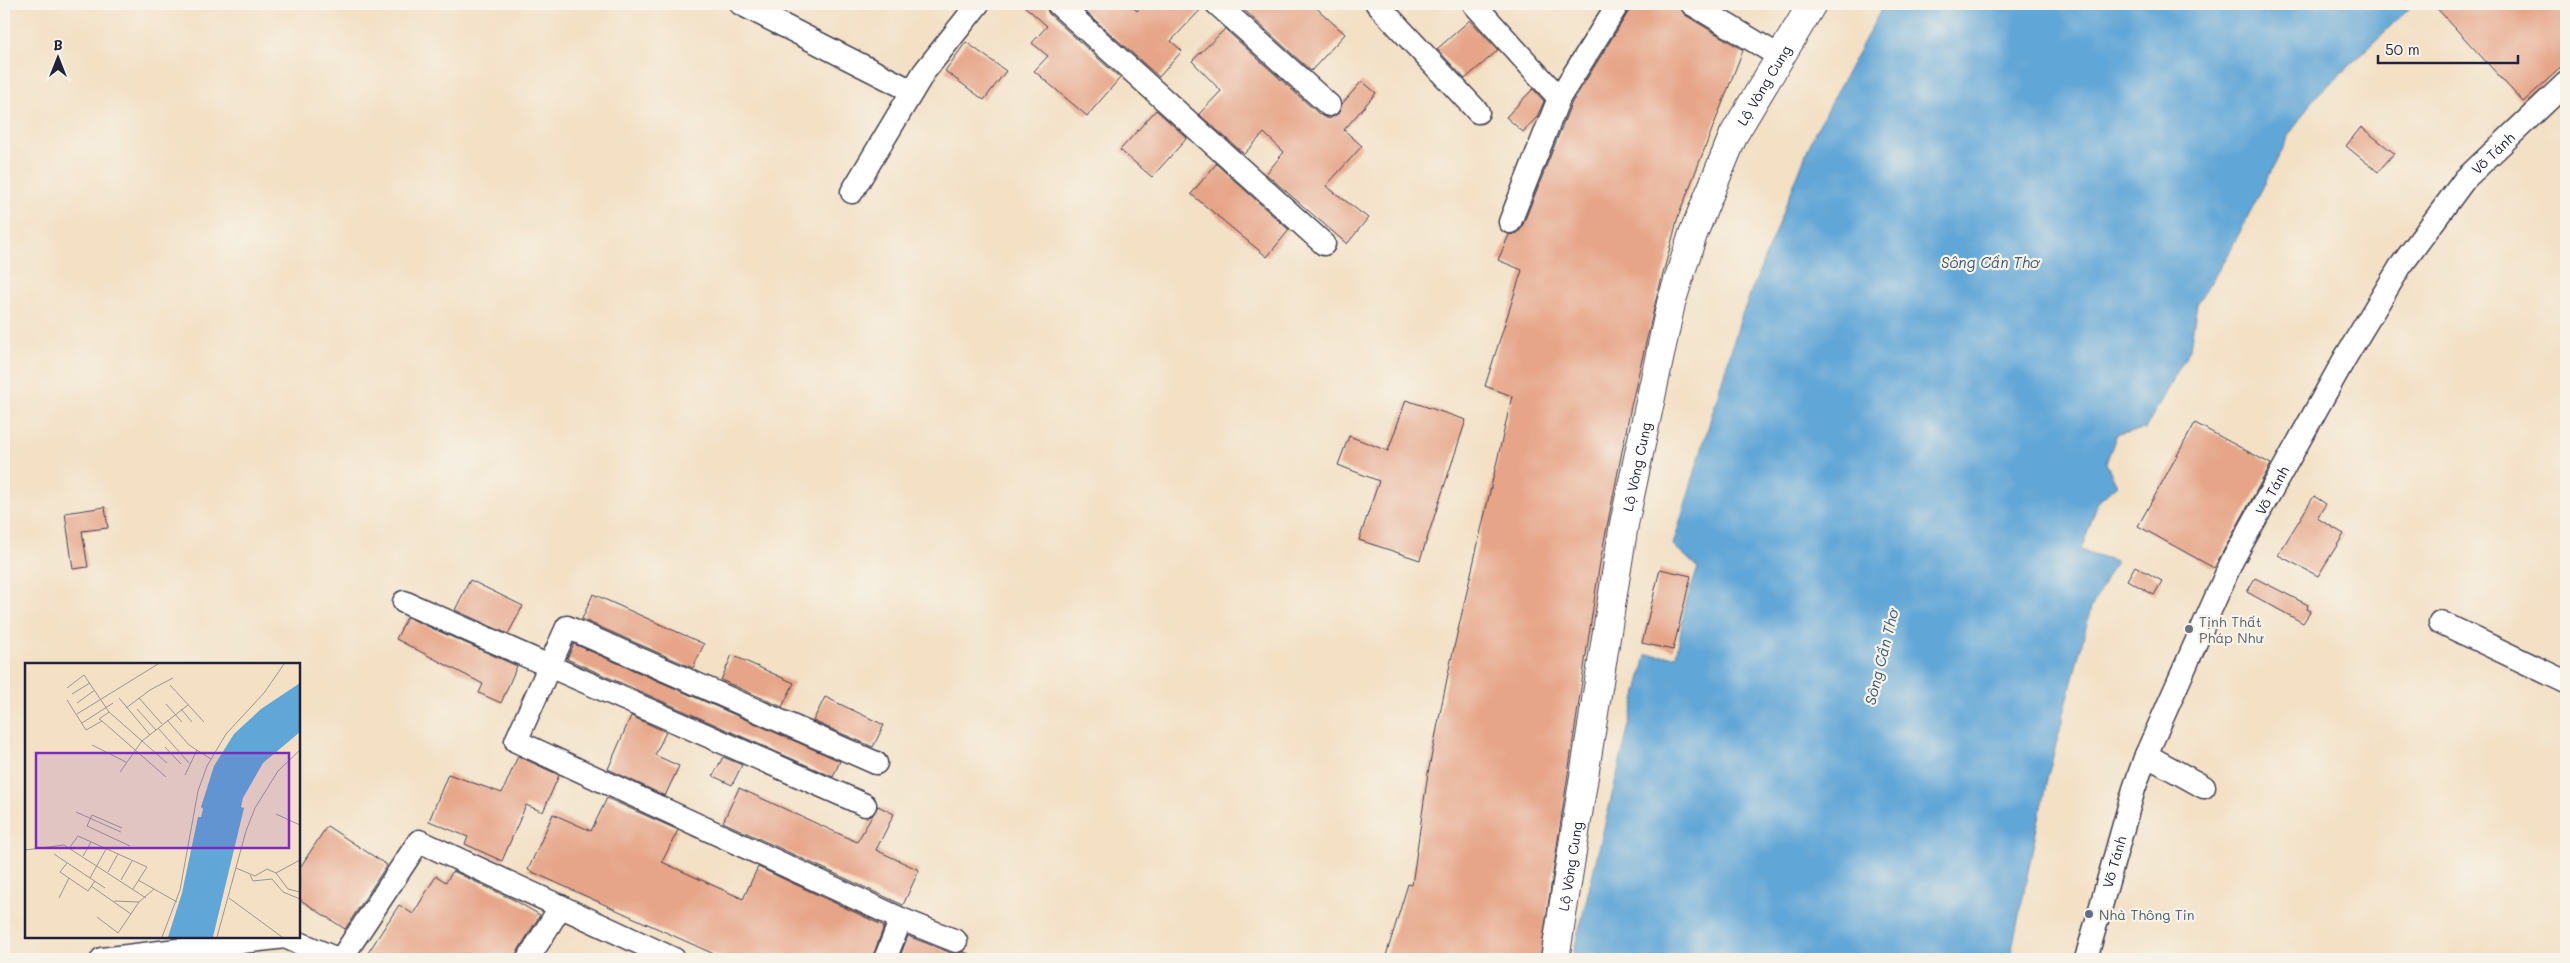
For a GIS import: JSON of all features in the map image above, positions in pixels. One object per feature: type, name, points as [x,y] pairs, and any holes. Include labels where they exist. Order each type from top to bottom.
[{"type":"main road","name":"Lộ Vòng Cung","points":[[1554,959],[1624,524],[1671,303],[1693,234],[1734,134],[1779,56],[1812,4]]},
{"type":"street","points":[[741,4],[912,91]]},
{"type":"street","points":[[852,192],[924,72],[978,4]]},
{"type":"street","points":[[1058,4],[1324,244]]},
{"type":"street","points":[[1217,4],[1329,105]]},
{"type":"street","points":[[1377,4],[1478,112]]},
{"type":"street","points":[[1474,4],[1559,98]]},
{"type":"street","points":[[1510,222],[1559,98],[1618,4]]},
{"type":"street","points":[[1692,4],[1779,56]]},
{"type":"street","name":"Võ Tánh","points":[[2086,959],[2134,789],[2146,755],[2232,560],[2345,358],[2400,267],[2465,179],[2566,82]]},
{"type":"street","points":[[404,602],[865,805]]},
{"type":"street","points":[[2440,622],[2566,682]]},
{"type":"street","points":[[876,763],[567,627],[516,741],[901,919],[956,941]]},
{"type":"street","points":[[2146,755],[2204,786]]},
{"type":"street","points":[[341,959],[419,841],[674,959]]},
{"type":"street","points":[[528,959],[561,906]]},
{"type":"street","points":[[885,959],[901,919]]},
{"type":"street","points":[[102,959],[277,938]]},
{"type":"street","points":[[287,938],[337,959]]},
{"type":"water","name":"Sông Cần Thơ","points":[[1884,4],[2414,4],[2311,102],[2293,129],[2227,257],[2197,304],[2190,349],[2145,429],[2117,434],[2106,463],[2117,485],[2098,502],[2081,550],[2116,561],[2091,608],[2047,780],[2010,959],[1572,959],[1646,655],[1676,656],[1686,602],[1698,568],[1673,545],[1741,317],[1814,134]]},
{"type":"building","points":[[1022,4],[1045,4],[1049,14],[1120,78],[1087,116],[1034,71],[1048,56],[1032,43],[1047,26]]},
{"type":"building","points":[[1077,4],[1129,4],[1137,11],[1143,4],[1204,4],[1204,6],[1171,41],[1182,51],[1159,77]]},
{"type":"building","points":[[1250,4],[1312,4],[1345,34],[1311,71],[1244,10]]},
{"type":"building","points":[[1631,4],[1672,4],[1680,8],[1685,15],[1743,50],[1678,217],[1631,406],[1600,562],[1540,959],[1385,959],[1408,884],[1412,885],[1428,773],[1449,669],[1512,396],[1485,386],[1522,270],[1498,260],[1509,235],[1518,233],[1522,227],[1571,104],[1629,11]]},
{"type":"building","points":[[2433,4],[2566,4],[2566,63],[2523,102]]},
{"type":"building","points":[[1470,20],[1498,50],[1465,79],[1437,49]]},
{"type":"building","points":[[1225,29],[1320,115],[1329,119],[1339,113],[1342,104],[1362,81],[1376,93],[1344,130],[1362,146],[1326,186],[1368,218],[1347,244],[1266,174],[1284,152],[1264,133],[1244,154],[1199,114],[1221,91],[1192,61]]},
{"type":"building","points":[[966,42],[1006,71],[984,100],[945,71]]},
{"type":"building","points":[[1533,89],[1544,101],[1537,117],[1523,132],[1506,117]]},
{"type":"building","points":[[1156,110],[1187,138],[1152,177],[1120,150]]},
{"type":"building","points":[[2361,127],[2394,153],[2378,172],[2346,146]]},
{"type":"building","points":[[1216,164],[1289,230],[1267,257],[1191,194]]},
{"type":"building","points":[[1406,400],[1466,420],[1420,560],[1359,540],[1379,481],[1338,465],[1349,436],[1388,451]]},
{"type":"building","points":[[2195,423],[2271,464],[2214,568],[2138,526]]},
{"type":"building","points":[[2314,496],[2326,504],[2317,518],[2344,534],[2318,576],[2278,555]]},
{"type":"building","points":[[105,507],[108,528],[82,531],[88,567],[73,569],[65,513]]},
{"type":"building","points":[[2135,566],[2162,581],[2154,595],[2127,580]]},
{"type":"building","points":[[1660,569],[1691,576],[1673,650],[1642,643]]},
{"type":"building","points":[[2255,578],[2308,605],[2307,609],[2311,611],[2303,623],[2247,592]]},
{"type":"building","points":[[470,580],[523,606],[508,634],[455,610]]},
{"type":"building","points":[[593,594],[704,644],[693,668],[582,619]]},
{"type":"building","points":[[407,617],[517,666],[501,703],[479,693],[483,684],[396,639]]},
{"type":"building","points":[[574,644],[840,761],[833,777],[567,659]]},
{"type":"building","points":[[732,655],[794,683],[782,707],[721,680]]},
{"type":"building","points":[[825,697],[884,725],[873,747],[813,721]]},
{"type":"building","points":[[631,716],[666,732],[655,755],[679,766],[665,796],[608,769]]},
{"type":"building","points":[[518,756],[559,775],[543,812],[526,805],[502,861],[465,844],[468,837],[429,821],[448,774],[502,793]]},
{"type":"building","points":[[723,757],[742,765],[732,785],[713,776]]},
{"type":"building","points":[[739,788],[857,842],[878,806],[894,814],[876,850],[919,870],[903,905],[723,822]]},
{"type":"building","points":[[607,798],[678,830],[662,862],[743,899],[758,867],[884,926],[872,959],[725,959],[528,870],[553,814],[591,831]]},
{"type":"building","points":[[327,826],[387,865],[345,929],[300,900],[300,867]]},
{"type":"building","points":[[453,871],[514,900],[540,915],[513,959],[364,959],[399,905],[413,914],[436,876],[446,882]]},
{"type":"building","points":[[908,936],[951,953],[964,952],[982,959],[899,959]]},
{"type":"place","name":"Tịnh Thất Pháp Như","points":[[2189,629]]},
{"type":"place","name":"Nhà Thông Tin","points":[[2089,914]]}]
